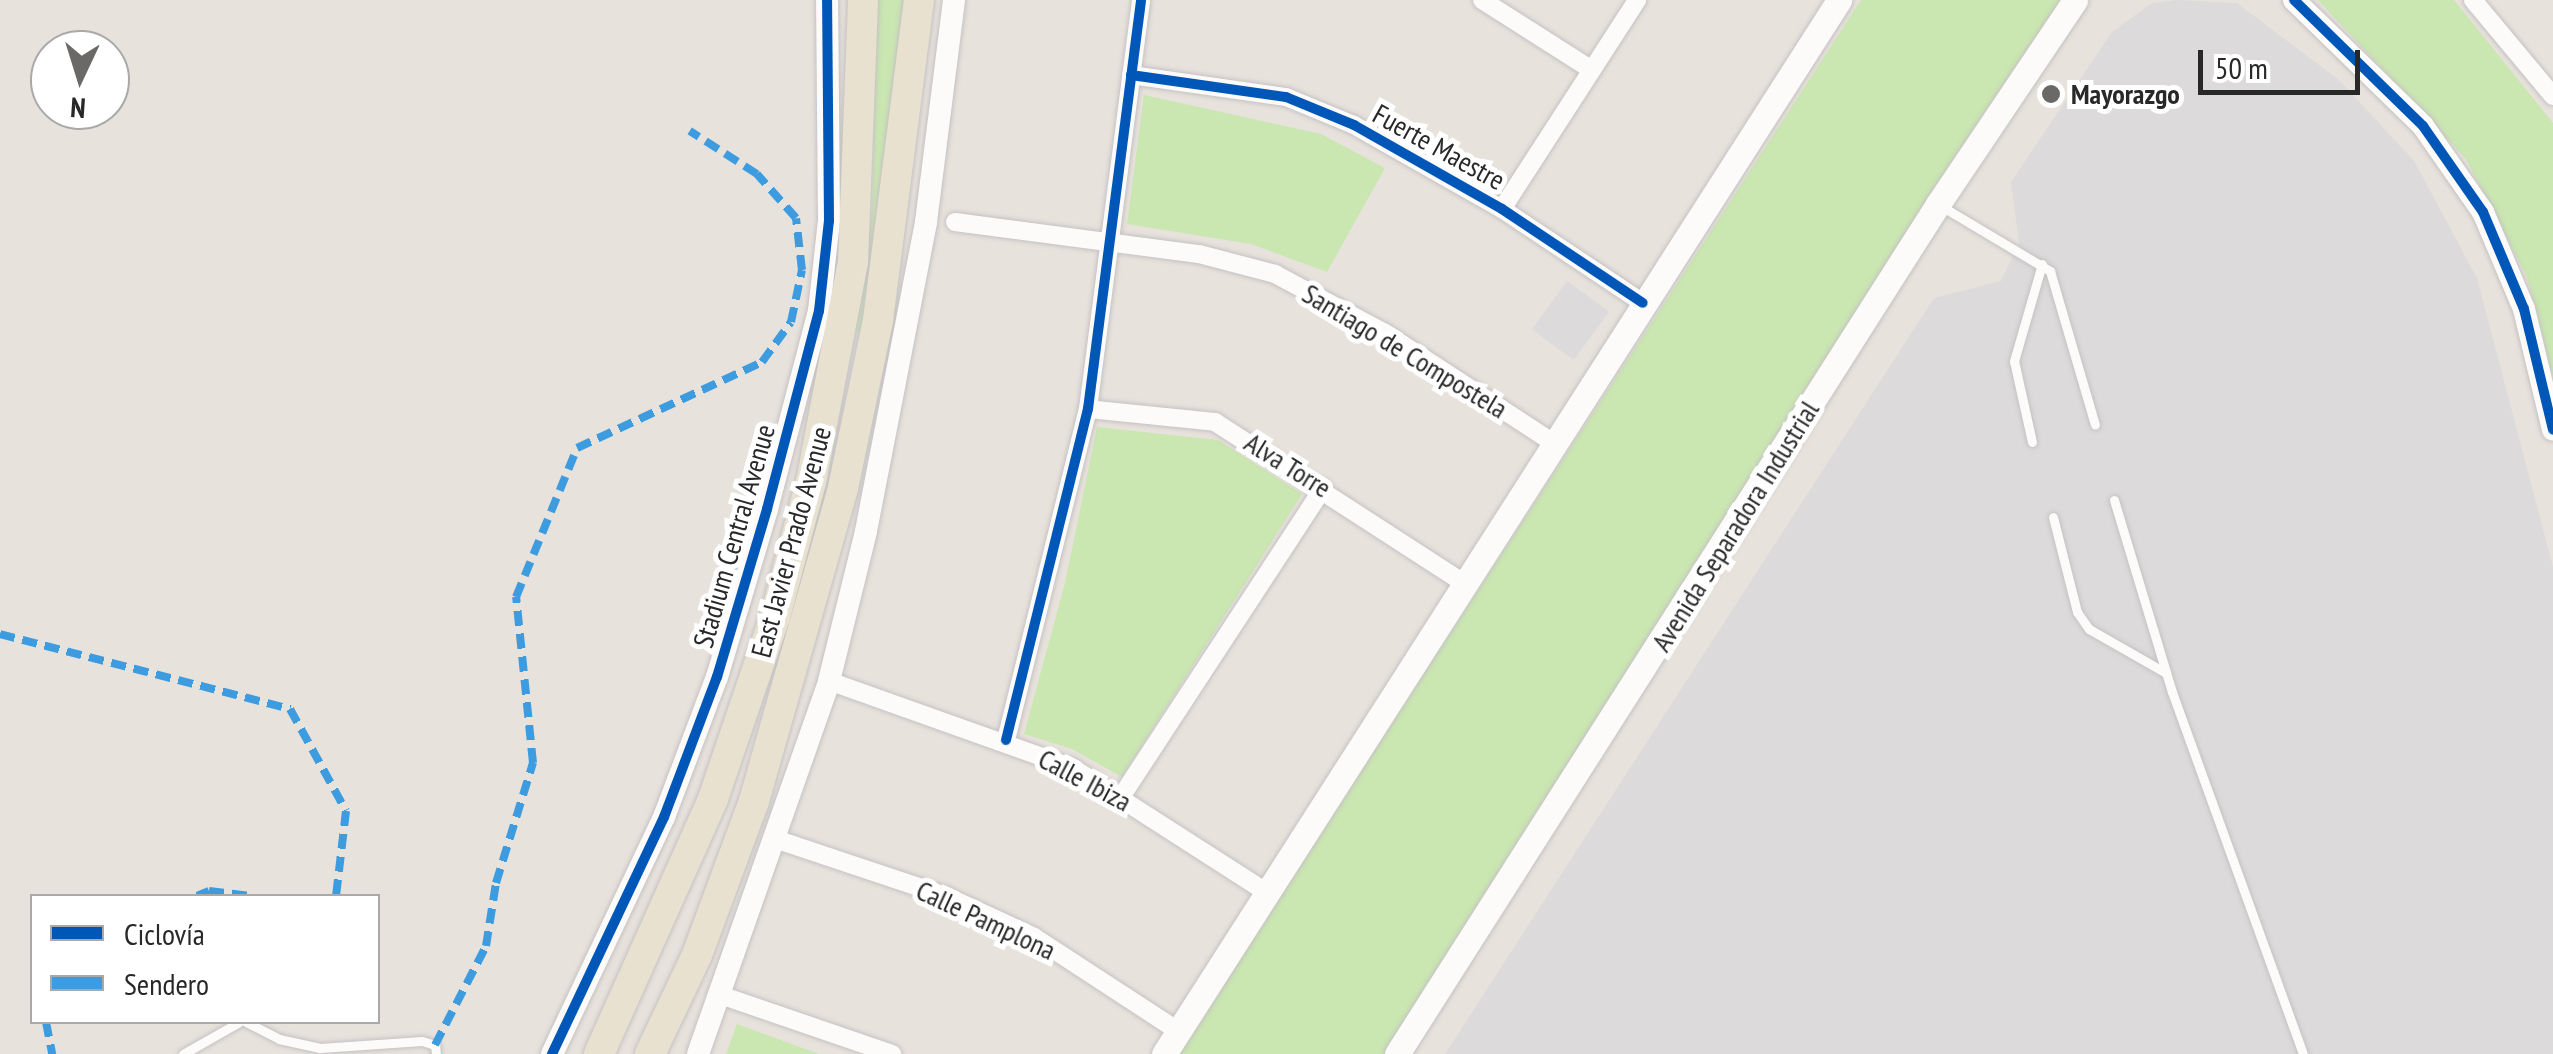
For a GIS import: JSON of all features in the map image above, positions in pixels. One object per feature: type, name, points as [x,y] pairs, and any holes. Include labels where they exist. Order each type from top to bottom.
[{"type":"main road","name":"East Javier Prado Avenue","points":[[599,1054],[713,798],[775,616],[811,482],[853,262],[863,0]]},
{"type":"main road","name":"East Javier Prado Avenue","points":[[650,1054],[697,955],[754,801],[843,488],[878,320],[919,0]]},
{"type":"main road","points":[[1164,1054],[1839,0]]},
{"type":"main road","name":"Avenida Separadora Industrial","points":[[1397,1054],[1938,204],[2075,0]]},
{"type":"street","name":"Stadium Central Avenue","points":[[552,1054],[664,817],[716,677],[776,473],[818,312],[829,221],[827,0]]},
{"type":"street","points":[[698,1054],[723,996],[778,840],[829,681],[896,398],[954,0]]},
{"type":"street","points":[[1006,740],[1088,409],[1140,0]]},
{"type":"street","points":[[1482,0],[1592,70]]},
{"type":"street","points":[[1502,209],[1638,0]]},
{"type":"street","points":[[2473,0],[2551,87]]},
{"type":"street","points":[[2299,2],[2422,126],[2482,212],[2524,310],[2553,430]]},
{"type":"street","name":"Fuerte Maestre","points":[[1131,74],[1286,97],[1400,147],[1502,209],[1643,304]]},
{"type":"street","name":"Santiago de Compostela","points":[[955,222],[1199,254],[1304,288],[1554,443]]},
{"type":"street","name":"Alva Torre","points":[[1088,409],[1207,419],[1324,488],[1464,583]]},
{"type":"street","points":[[1121,797],[1324,488]]},
{"type":"street","name":"Calle Ibiza","points":[[829,681],[1006,740],[1121,797],[1268,893]]},
{"type":"street","name":"Calle Pamplona","points":[[778,840],[948,897],[1034,937],[1178,1031]]},
{"type":"street","points":[[723,996],[892,1054]]},
{"type":"lane","points":[[1938,204],[2050,271],[2095,424]]},
{"type":"lane","points":[[2032,442],[2014,361],[2042,264]]},
{"type":"lane","points":[[2114,500],[2166,674],[2303,1054]]},
{"type":"lane","points":[[2053,517],[2083,620],[2108,644],[2166,674]]},
{"type":"lane","points":[[182,1054],[239,1024]]},
{"type":"lane","points":[[247,1024],[279,1039],[320,1048],[422,1041],[436,1045],[436,1054]]},
{"type":"shaded area","points":[[2152,3],[2237,3],[2339,80],[2414,161],[2477,278],[2553,567],[2553,1054],[1445,1054],[1934,298],[2001,281],[2019,244],[2011,182],[2112,32]]},
{"type":"shaded area","points":[[1567,281],[1609,312],[1574,360],[1532,330]]},
{"type":"green space","points":[[877,0],[904,0],[862,333],[853,330],[872,211]]},
{"type":"green space","points":[[1861,0],[2061,0],[1397,1054],[1177,1054]]},
{"type":"green space","points":[[2318,0],[2454,0],[2553,123],[2553,378],[2527,277],[2466,159]]},
{"type":"green space","points":[[1144,95],[1321,134],[1385,168],[1327,272],[1251,244],[1127,224]]},
{"type":"green space","points":[[1097,427],[1218,440],[1302,494],[1122,777],[1072,749],[1024,734],[1065,583]]},
{"type":"green space","points":[[737,1024],[819,1054],[726,1054]]},
{"type":"marked path","points":[[435,1045],[486,946],[496,883],[533,763],[516,597],[577,448],[762,362],[791,322],[802,270],[796,218],[757,174],[690,131]]},
{"type":"marked path","points":[[0,634],[290,709],[346,811],[336,894]]},
{"type":"marked path","points":[[202,894],[234,894]]},
{"type":"marked path","points":[[46,1024],[52,1054]]},
{"type":"cycle path","points":[[552,1054],[664,817],[717,677],[767,509],[819,311],[829,221],[827,0]]},
{"type":"cycle path","points":[[1006,740],[1088,409],[1141,0]]},
{"type":"cycle path","points":[[2294,0],[2423,126],[2483,212],[2524,309],[2553,430]]},
{"type":"cycle path","points":[[1131,75],[1286,97],[1354,125],[1502,209],[1643,303]]},
{"type":"place","name":"Mayorazgo","points":[[2051,94]]}]
